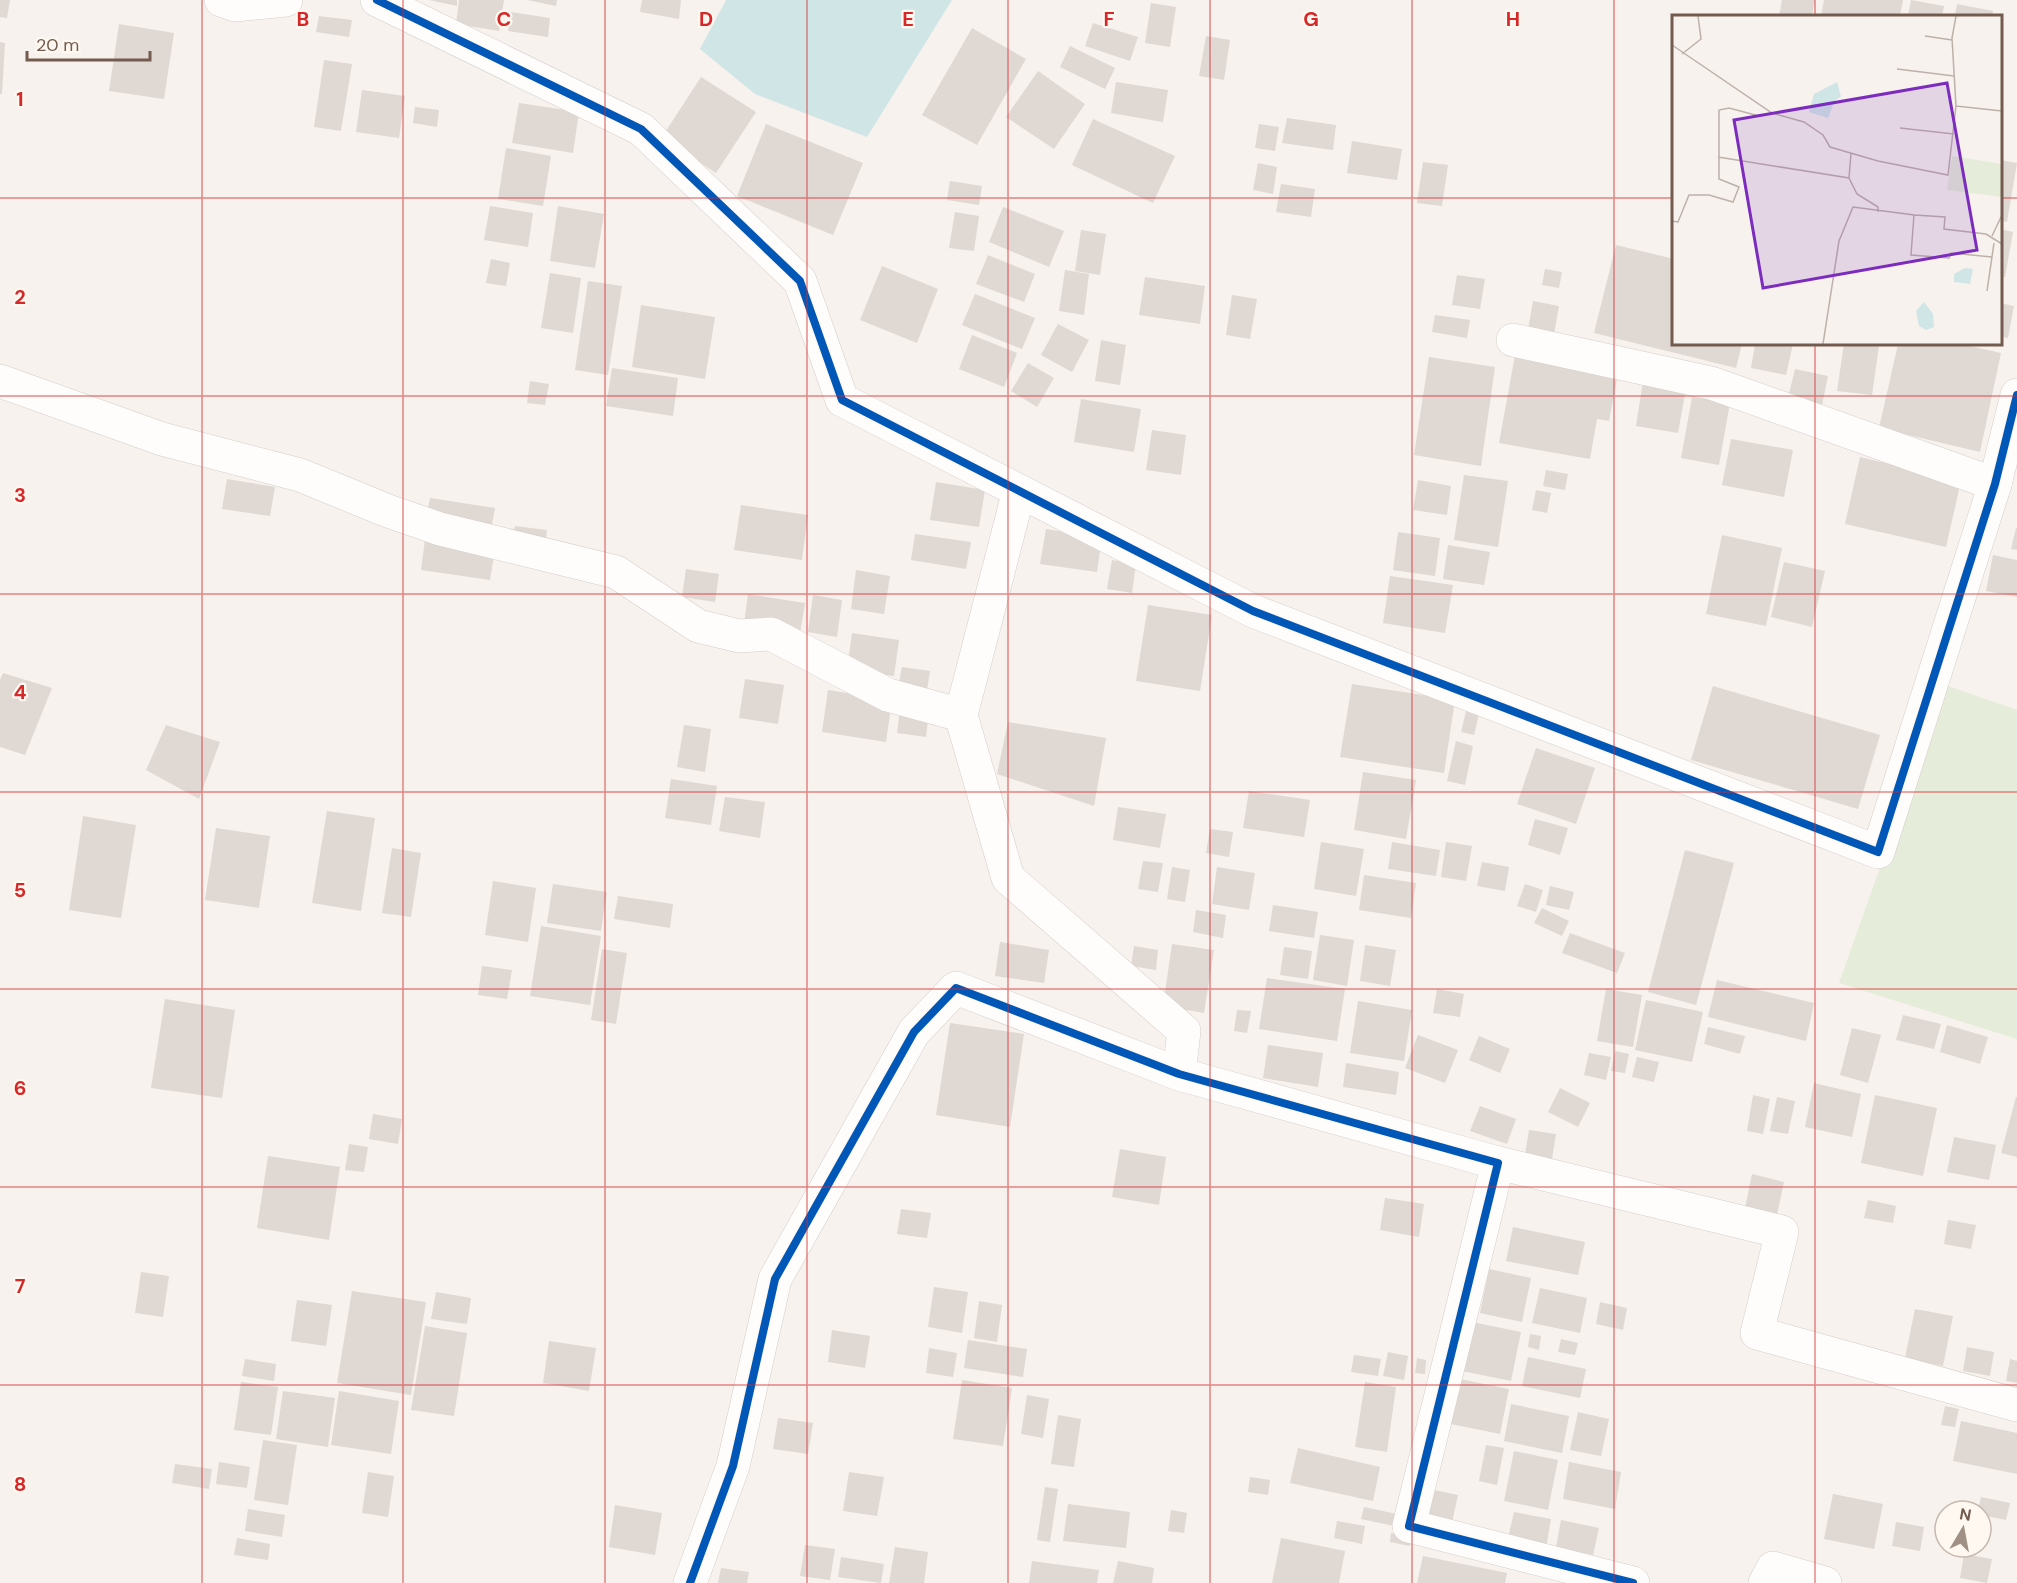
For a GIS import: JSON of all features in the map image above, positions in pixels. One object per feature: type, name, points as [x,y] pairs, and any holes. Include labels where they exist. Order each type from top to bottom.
[{"type":"street","points":[[221,0],[235,4],[286,0]]},
{"type":"street","points":[[377,0],[641,129],[800,282],[842,400],[1253,611],[1878,852],[1995,484],[2017,395]]},
{"type":"street","points":[[1513,340],[1711,383],[1995,484]]},
{"type":"street","points":[[0,381],[162,439],[300,475],[388,511],[440,529],[616,572],[698,626],[739,636],[771,633],[888,695],[961,715]]},
{"type":"street","points":[[1019,491],[961,715],[1008,878],[1184,1031],[1179,1074]]},
{"type":"street","points":[[690,1583],[733,1466],[775,1279],[914,1032],[956,988],[1179,1074],[1498,1163],[1782,1232],[1757,1334],[2017,1406]]},
{"type":"street","points":[[1498,1163],[1409,1526],[1633,1583]]},
{"type":"street","points":[[1765,1583],[1773,1568],[1825,1583]]},
{"type":"green space","points":[[1945,685],[2017,710],[2017,1039],[1839,983]]},
{"type":"shaded area","points":[[726,0],[952,0],[867,137],[755,94],[700,49]]},
{"type":"building","points":[[0,0],[10,0],[7,18],[0,17]]},
{"type":"building","points":[[429,0],[457,0],[457,6]]},
{"type":"building","points":[[459,0],[504,0],[499,31],[456,24]]},
{"type":"building","points":[[527,0],[557,0],[556,6]]},
{"type":"building","points":[[642,0],[681,0],[679,19],[640,12]]},
{"type":"building","points":[[1782,0],[1815,0],[1812,15],[1779,15]]},
{"type":"building","points":[[1824,0],[1903,0],[1900,15],[1821,15]]},
{"type":"building","points":[[1911,0],[1944,6],[1942,15],[1908,15]]},
{"type":"building","points":[[1151,3],[1176,7],[1170,47],[1145,43]]},
{"type":"building","points":[[1957,4],[1993,11],[1992,15],[1955,15]]},
{"type":"building","points":[[511,12],[550,18],[548,37],[508,31]]},
{"type":"building","points":[[319,16],[352,20],[349,37],[316,32]]},
{"type":"building","points":[[1093,23],[1138,37],[1130,61],[1085,46]]},
{"type":"building","points":[[119,24],[174,33],[164,99],[109,91]]},
{"type":"building","points":[[972,28],[1026,59],[977,145],[922,115]]},
{"type":"building","points":[[1206,36],[1230,40],[1224,80],[1199,76]]},
{"type":"building","points":[[0,42],[5,43],[2,94],[0,94]]},
{"type":"building","points":[[1070,46],[1115,68],[1105,89],[1060,67]]},
{"type":"building","points":[[324,60],[352,64],[341,131],[314,127]]},
{"type":"building","points":[[1038,71],[1085,104],[1054,149],[1006,117]]},
{"type":"building","points":[[701,77],[756,112],[716,173],[662,137]]},
{"type":"building","points":[[1116,82],[1168,90],[1163,122],[1111,113]]},
{"type":"building","points":[[362,90],[405,96],[399,138],[356,132]]},
{"type":"building","points":[[519,103],[579,112],[573,153],[512,143]]},
{"type":"building","points":[[415,107],[439,110],[437,127],[413,123]]},
{"type":"building","points":[[1287,118],[1336,125],[1333,150],[1282,143]]},
{"type":"building","points":[[1093,119],[1175,156],[1153,203],[1072,165]]},
{"type":"building","points":[[766,124],[863,163],[833,235],[737,196]]},
{"type":"building","points":[[1259,124],[1279,127],[1275,151],[1255,148]]},
{"type":"building","points":[[1352,141],[1402,149],[1397,180],[1347,173]]},
{"type":"building","points":[[506,148],[551,156],[543,206],[498,199]]},
{"type":"building","points":[[2002,160],[2017,163],[2007,222],[2002,221]]},
{"type":"building","points":[[1423,162],[1448,165],[1442,206],[1417,203]]},
{"type":"building","points":[[1258,163],[1277,167],[1273,194],[1253,190]]},
{"type":"building","points":[[950,181],[982,186],[979,205],[947,200]]},
{"type":"building","points":[[1281,184],[1315,189],[1311,217],[1276,212]]},
{"type":"building","points":[[490,206],[533,213],[528,247],[484,240]]},
{"type":"building","points":[[558,206],[604,214],[595,268],[550,261]]},
{"type":"building","points":[[1003,207],[1064,231],[1049,267],[989,242]]},
{"type":"building","points":[[955,212],[979,216],[974,251],[949,248]]},
{"type":"building","points":[[2002,229],[2013,232],[2005,277],[2002,276]]},
{"type":"building","points":[[1081,230],[1106,234],[1100,275],[1075,271]]},
{"type":"building","points":[[1616,245],[1672,259],[1672,345],[1742,345],[1736,368],[1594,333]]},
{"type":"building","points":[[988,255],[1035,274],[1024,302],[976,284]]},
{"type":"building","points":[[491,259],[510,263],[506,286],[486,283]]},
{"type":"building","points":[[882,266],[938,289],[917,343],[860,320]]},
{"type":"building","points":[[1545,269],[1562,272],[1559,288],[1542,285]]},
{"type":"building","points":[[1065,270],[1089,274],[1084,315],[1059,311]]},
{"type":"building","points":[[550,273],[581,278],[573,333],[541,328]]},
{"type":"building","points":[[1457,275],[1485,279],[1480,309],[1452,305]]},
{"type":"building","points":[[1145,277],[1205,286],[1200,324],[1139,315]]},
{"type":"building","points":[[588,281],[622,286],[608,375],[575,370]]},
{"type":"building","points":[[975,294],[1035,318],[1022,349],[962,325]]},
{"type":"building","points":[[1232,295],[1257,299],[1250,339],[1226,335]]},
{"type":"building","points":[[1533,301],[1559,306],[1554,334],[1528,330]]},
{"type":"building","points":[[2002,303],[2014,306],[2008,338],[2002,337]]},
{"type":"building","points":[[641,305],[715,317],[705,379],[632,367]]},
{"type":"building","points":[[1435,315],[1470,320],[1467,338],[1432,332]]},
{"type":"building","points":[[1058,324],[1089,340],[1072,372],[1041,355]]},
{"type":"building","points":[[972,335],[1017,353],[1004,387],[959,369]]},
{"type":"building","points":[[1101,340],[1126,345],[1120,385],[1095,381]]},
{"type":"building","points":[[1755,345],[1793,345],[1786,375],[1751,368]]},
{"type":"building","points":[[1844,345],[1879,346],[1872,395],[1837,391]]},
{"type":"building","points":[[1898,345],[1965,345],[2001,353],[1980,452],[1879,428]]},
{"type":"building","points":[[1515,355],[1618,374],[1609,421],[1597,419],[1590,459],[1499,443]]},
{"type":"building","points":[[1429,357],[1495,367],[1481,466],[1414,455]]},
{"type":"building","points":[[1028,363],[1054,378],[1037,407],[1011,391]]},
{"type":"building","points":[[612,368],[678,378],[673,416],[606,406]]},
{"type":"building","points":[[1795,369],[1828,376],[1822,405],[1788,398]]},
{"type":"building","points":[[530,381],[549,384],[545,405],[527,403]]},
{"type":"building","points":[[1643,381],[1686,388],[1678,433],[1636,426]]},
{"type":"building","points":[[1692,397],[1730,403],[1719,465],[1681,458]]},
{"type":"building","points":[[1081,399],[1141,409],[1134,452],[1074,442]]},
{"type":"building","points":[[1152,430],[1186,435],[1181,475],[1146,470]]},
{"type":"building","points":[[1731,439],[1793,450],[1784,497],[1722,485]]},
{"type":"building","points":[[1860,457],[1961,481],[1946,547],[1845,524]]},
{"type":"building","points":[[1546,470],[1568,474],[1565,490],[1543,486]]},
{"type":"building","points":[[1464,475],[1508,481],[1498,547],[1454,540]]},
{"type":"building","points":[[227,479],[275,487],[270,516],[222,509]]},
{"type":"building","points":[[1418,480],[1451,486],[1447,515],[1413,510]]},
{"type":"building","points":[[936,482],[985,490],[979,527],[930,520]]},
{"type":"building","points":[[1536,490],[1551,493],[1547,513],[1532,510]]},
{"type":"building","points":[[430,498],[495,508],[491,530],[426,519]]},
{"type":"building","points":[[741,505],[808,515],[802,560],[734,550]]},
{"type":"building","points":[[515,526],[547,530],[545,547],[512,542]]},
{"type":"building","points":[[2017,528],[2017,550],[2011,549]]},
{"type":"building","points":[[1046,529],[1102,538],[1097,572],[1040,564]]},
{"type":"building","points":[[426,532],[496,543],[490,580],[421,570]]},
{"type":"building","points":[[1398,532],[1440,538],[1435,576],[1393,570]]},
{"type":"building","points":[[915,534],[971,542],[966,569],[911,560]]},
{"type":"building","points":[[1722,535],[1782,548],[1766,626],[1706,614]]},
{"type":"building","points":[[1448,545],[1490,552],[1484,585],[1443,579]]},
{"type":"building","points":[[1993,555],[2017,560],[2017,597],[1986,591]]},
{"type":"building","points":[[1112,560],[1136,564],[1132,593],[1107,589]]},
{"type":"building","points":[[1784,562],[1825,571],[1812,627],[1771,617]]},
{"type":"building","points":[[686,569],[719,574],[715,602],[682,597]]},
{"type":"building","points":[[856,570],[890,576],[884,614],[851,609]]},
{"type":"building","points":[[1390,576],[1453,585],[1445,633],[1383,623]]},
{"type":"building","points":[[748,594],[805,603],[800,633],[744,624]]},
{"type":"building","points":[[813,595],[842,600],[837,637],[808,632]]},
{"type":"building","points":[[1148,605],[1212,615],[1200,691],[1136,681]]},
{"type":"building","points":[[852,633],[899,640],[894,676],[847,670]]},
{"type":"building","points":[[902,667],[930,671],[926,697],[897,693]]},
{"type":"building","points":[[3,673],[52,688],[25,755],[0,747],[0,680]]},
{"type":"building","points":[[745,679],[784,685],[778,724],[739,718]]},
{"type":"building","points":[[1352,684],[1455,700],[1444,773],[1340,757]]},
{"type":"building","points":[[1713,686],[1880,735],[1858,809],[1691,760]]},
{"type":"building","points":[[828,690],[892,700],[886,742],[822,732]]},
{"type":"building","points":[[1467,707],[1480,710],[1474,735],[1461,732]]},
{"type":"building","points":[[900,709],[929,713],[926,737],[897,733]]},
{"type":"building","points":[[1008,722],[1106,738],[1094,806],[997,774]]},
{"type":"building","points":[[166,725],[220,742],[199,799],[146,770]]},
{"type":"building","points":[[684,725],[711,729],[705,772],[677,767]]},
{"type":"building","points":[[1456,741],[1473,746],[1465,785],[1447,781]]},
{"type":"building","points":[[1536,748],[1595,768],[1576,824],[1517,804]]},
{"type":"building","points":[[1363,772],[1416,780],[1406,839],[1354,830]]},
{"type":"building","points":[[671,779],[717,786],[711,825],[665,818]]},
{"type":"building","points":[[1249,791],[1310,800],[1304,837],[1243,828]]},
{"type":"building","points":[[725,797],[765,802],[760,838],[719,831]]},
{"type":"building","points":[[1118,807],[1166,814],[1160,848],[1113,840]]},
{"type":"building","points":[[327,811],[375,818],[361,911],[312,903]]},
{"type":"building","points":[[83,816],[136,825],[121,918],[69,910]]},
{"type":"building","points":[[1535,819],[1568,828],[1560,855],[1528,845]]},
{"type":"building","points":[[216,828],[270,836],[259,908],[205,900]]},
{"type":"building","points":[[1210,829],[1233,832],[1229,857],[1206,853]]},
{"type":"building","points":[[1321,842],[1364,849],[1356,896],[1314,889]]},
{"type":"building","points":[[1392,842],[1440,850],[1436,876],[1388,869]]},
{"type":"building","points":[[1446,842],[1472,846],[1466,881],[1441,877]]},
{"type":"building","points":[[392,848],[421,853],[411,917],[382,913]]},
{"type":"building","points":[[1685,850],[1734,863],[1696,1005],[1648,992]]},
{"type":"building","points":[[1143,861],[1163,863],[1158,892],[1138,889]]},
{"type":"building","points":[[1482,862],[1509,867],[1505,891],[1477,886]]},
{"type":"building","points":[[1172,867],[1190,870],[1185,902],[1167,899]]},
{"type":"building","points":[[1217,867],[1255,873],[1249,910],[1212,904]]},
{"type":"building","points":[[1364,875],[1416,883],[1411,918],[1359,910]]},
{"type":"building","points":[[493,881],[536,888],[528,942],[485,935]]},
{"type":"building","points":[[553,884],[607,892],[601,931],[547,923]]},
{"type":"building","points":[[1525,884],[1543,890],[1536,912],[1517,906]]},
{"type":"building","points":[[1550,886],[1574,892],[1569,910],[1546,905]]},
{"type":"building","points":[[618,896],[673,904],[670,928],[614,919]]},
{"type":"building","points":[[1273,905],[1318,912],[1314,938],[1269,931]]},
{"type":"building","points":[[1542,908],[1569,921],[1562,936],[1534,923]]},
{"type":"building","points":[[1196,910],[1226,915],[1223,938],[1193,932]]},
{"type":"building","points":[[541,926],[601,936],[590,1005],[530,996]]},
{"type":"building","points":[[1570,933],[1625,953],[1617,973],[1562,953]]},
{"type":"building","points":[[1320,935],[1354,940],[1347,986],[1313,980]]},
{"type":"building","points":[[1000,942],[1049,950],[1044,983],[995,976]]},
{"type":"building","points":[[1172,944],[1214,950],[1204,1013],[1163,1006]]},
{"type":"building","points":[[1365,945],[1396,950],[1390,986],[1360,981]]},
{"type":"building","points":[[1134,946],[1158,950],[1156,970],[1131,966]]},
{"type":"building","points":[[1284,947],[1312,951],[1308,979],[1280,975]]},
{"type":"building","points":[[602,949],[627,953],[616,1024],[591,1020]]},
{"type":"building","points":[[482,966],[512,970],[507,999],[478,995]]},
{"type":"building","points":[[1267,978],[1345,989],[1337,1041],[1259,1029]]},
{"type":"building","points":[[1717,980],[1814,1003],[1806,1041],[1708,1017]]},
{"type":"building","points":[[1437,989],[1464,994],[1460,1017],[1433,1013]]},
{"type":"building","points":[[1606,989],[1642,995],[1633,1047],[1597,1041]]},
{"type":"building","points":[[165,999],[235,1010],[222,1098],[151,1088]]},
{"type":"building","points":[[1646,1000],[1703,1012],[1692,1062],[1635,1050]]},
{"type":"building","points":[[1358,1001],[1412,1010],[1404,1061],[1350,1053]]},
{"type":"building","points":[[1237,1010],[1251,1011],[1247,1033],[1234,1031]]},
{"type":"building","points":[[1903,1015],[1941,1024],[1934,1049],[1896,1040]]},
{"type":"building","points":[[950,1023],[1024,1034],[1010,1127],[936,1115]]},
{"type":"building","points":[[1947,1025],[1988,1037],[1980,1064],[1940,1052]]},
{"type":"building","points":[[1708,1027],[1745,1036],[1740,1054],[1704,1044]]},
{"type":"building","points":[[1852,1028],[1881,1035],[1868,1083],[1840,1075]]},
{"type":"building","points":[[1418,1035],[1458,1050],[1445,1083],[1405,1068]]},
{"type":"building","points":[[1479,1036],[1510,1049],[1500,1073],[1469,1060]]},
{"type":"building","points":[[1268,1045],[1323,1053],[1318,1087],[1263,1078]]},
{"type":"building","points":[[1615,1051],[1629,1054],[1625,1073],[1611,1071]]},
{"type":"building","points":[[1589,1053],[1611,1057],[1606,1080],[1584,1075]]},
{"type":"building","points":[[1637,1057],[1659,1062],[1654,1082],[1632,1077]]},
{"type":"building","points":[[1346,1063],[1399,1072],[1396,1095],[1343,1087]]},
{"type":"building","points":[[1814,1083],[1861,1094],[1852,1137],[1805,1127]]},
{"type":"building","points":[[1560,1088],[1590,1103],[1578,1127],[1548,1112]]},
{"type":"building","points":[[1753,1095],[1770,1099],[1763,1134],[1747,1131]]},
{"type":"building","points":[[1875,1095],[1937,1108],[1923,1176],[1861,1163]]},
{"type":"building","points":[[1777,1097],[1795,1101],[1788,1134],[1770,1131]]},
{"type":"building","points":[[2017,1097],[2017,1157],[2001,1153]]},
{"type":"building","points":[[1480,1106],[1516,1119],[1507,1144],[1470,1131]]},
{"type":"building","points":[[373,1114],[402,1119],[398,1144],[369,1139]]},
{"type":"building","points":[[1529,1130],[1556,1134],[1552,1159],[1525,1154]]},
{"type":"building","points":[[1954,1137],[1996,1145],[1989,1180],[1947,1172]]},
{"type":"building","points":[[349,1144],[368,1147],[364,1172],[345,1170]]},
{"type":"building","points":[[1120,1149],[1166,1157],[1159,1205],[1112,1197]]},
{"type":"building","points":[[268,1156],[340,1167],[329,1240],[257,1228]]},
{"type":"building","points":[[1752,1174],[1784,1182],[1777,1215],[1745,1208]]},
{"type":"building","points":[[1385,1198],[1424,1204],[1419,1237],[1380,1230]]},
{"type":"building","points":[[1868,1200],[1896,1206],[1893,1223],[1864,1218]]},
{"type":"building","points":[[901,1209],[931,1213],[927,1238],[897,1234]]},
{"type":"building","points":[[1948,1220],[1976,1225],[1971,1249],[1944,1244]]},
{"type":"building","points":[[1513,1227],[1585,1242],[1578,1275],[1506,1261]]},
{"type":"building","points":[[1489,1269],[1531,1278],[1522,1322],[1480,1313]]},
{"type":"building","points":[[141,1272],[169,1276],[163,1317],[135,1313]]},
{"type":"building","points":[[934,1287],[968,1292],[962,1333],[928,1327]]},
{"type":"building","points":[[1540,1288],[1587,1298],[1580,1333],[1532,1323]]},
{"type":"building","points":[[352,1291],[426,1302],[411,1395],[337,1383]]},
{"type":"building","points":[[436,1292],[471,1298],[467,1324],[431,1319]]},
{"type":"building","points":[[297,1300],[332,1305],[326,1346],[291,1341]]},
{"type":"building","points":[[979,1301],[1002,1305],[997,1342],[974,1338]]},
{"type":"building","points":[[1600,1302],[1627,1308],[1623,1330],[1596,1324]]},
{"type":"building","points":[[1915,1309],[1953,1316],[1943,1366],[1905,1358]]},
{"type":"building","points":[[1472,1322],[1521,1332],[1511,1381],[1462,1371]]},
{"type":"building","points":[[425,1326],[467,1333],[454,1416],[411,1410]]},
{"type":"building","points":[[832,1330],[870,1336],[865,1368],[828,1362]]},
{"type":"building","points":[[1530,1334],[1541,1336],[1539,1350],[1528,1347]]},
{"type":"building","points":[[1561,1339],[1578,1343],[1575,1355],[1558,1352]]},
{"type":"building","points":[[968,1340],[1027,1349],[1023,1377],[964,1368]]},
{"type":"building","points":[[549,1341],[596,1348],[589,1391],[543,1383]]},
{"type":"building","points":[[1967,1347],[1994,1352],[1990,1376],[1963,1371]]},
{"type":"building","points":[[929,1348],[957,1353],[953,1377],[926,1373]]},
{"type":"building","points":[[1388,1352],[1408,1356],[1404,1380],[1383,1376]]},
{"type":"building","points":[[1354,1355],[1381,1359],[1378,1376],[1351,1372]]},
{"type":"building","points":[[1528,1357],[1586,1369],[1580,1398],[1522,1386]]},
{"type":"building","points":[[1417,1358],[1426,1360],[1425,1374],[1415,1373]]},
{"type":"building","points":[[245,1359],[276,1364],[274,1381],[242,1376]]},
{"type":"building","points":[[2010,1359],[2017,1361],[2017,1383],[2006,1381]]},
{"type":"building","points":[[1455,1378],[1509,1389],[1500,1434],[1446,1423]]},
{"type":"building","points":[[962,1380],[1012,1388],[1003,1446],[953,1439]]},
{"type":"building","points":[[241,1382],[278,1387],[271,1435],[234,1430]]},
{"type":"building","points":[[1365,1382],[1396,1387],[1387,1452],[1355,1447]]},
{"type":"building","points":[[283,1391],[335,1398],[328,1447],[276,1439]]},
{"type":"building","points":[[339,1391],[399,1401],[391,1454],[331,1445]]},
{"type":"building","points":[[1027,1395],[1049,1399],[1043,1438],[1021,1434]]},
{"type":"building","points":[[1511,1404],[1569,1416],[1562,1453],[1504,1441]]},
{"type":"building","points":[[1945,1406],[1959,1409],[1955,1427],[1941,1425]]},
{"type":"building","points":[[1578,1412],[1609,1419],[1601,1456],[1570,1450]]},
{"type":"building","points":[[1058,1415],[1081,1419],[1074,1467],[1051,1464]]},
{"type":"building","points":[[778,1418],[813,1423],[808,1454],[773,1449]]},
{"type":"building","points":[[1961,1421],[2017,1433],[2017,1474],[1953,1461]]},
{"type":"building","points":[[263,1440],[297,1445],[288,1505],[254,1500]]},
{"type":"building","points":[[1486,1445],[1504,1448],[1497,1485],[1479,1481]]},
{"type":"building","points":[[1298,1448],[1380,1467],[1373,1501],[1290,1483]]},
{"type":"building","points":[[1514,1451],[1558,1460],[1548,1510],[1504,1501]]},
{"type":"building","points":[[219,1462],[250,1467],[247,1488],[216,1484]]},
{"type":"building","points":[[1569,1462],[1621,1472],[1615,1509],[1563,1499]]},
{"type":"building","points":[[175,1464],[212,1469],[209,1489],[172,1483]]},
{"type":"building","points":[[368,1472],[394,1476],[388,1517],[362,1513]]},
{"type":"building","points":[[849,1472],[884,1477],[877,1516],[843,1511]]},
{"type":"building","points":[[1250,1477],[1270,1480],[1268,1495],[1248,1492]]},
{"type":"building","points":[[1045,1487],[1058,1489],[1050,1542],[1037,1540]]},
{"type":"building","points":[[1429,1489],[1458,1495],[1451,1527],[1422,1521]]},
{"type":"building","points":[[1833,1494],[1883,1504],[1874,1549],[1824,1539]]},
{"type":"building","points":[[1993,1499],[2010,1503],[2006,1520],[1993,1517]]},
{"type":"building","points":[[1068,1504],[1130,1512],[1126,1548],[1063,1541]]},
{"type":"building","points":[[615,1505],[662,1513],[655,1555],[609,1547]]},
{"type":"building","points":[[1364,1507],[1397,1514],[1394,1526],[1361,1519]]},
{"type":"building","points":[[248,1509],[285,1515],[282,1537],[245,1531]]},
{"type":"building","points":[[1171,1510],[1187,1513],[1184,1533],[1168,1531]]},
{"type":"building","points":[[1514,1512],[1551,1519],[1545,1554],[1506,1547]]},
{"type":"building","points":[[1561,1520],[1599,1528],[1593,1555],[1556,1547]]},
{"type":"building","points":[[1337,1521],[1365,1526],[1362,1544],[1334,1538]]},
{"type":"building","points":[[1896,1522],[1924,1527],[1920,1551],[1892,1546]]},
{"type":"building","points":[[1391,1533],[1412,1538],[1410,1546],[1390,1542]]},
{"type":"building","points":[[237,1538],[270,1544],[268,1560],[234,1555]]},
{"type":"building","points":[[1281,1538],[1345,1551],[1339,1583],[1272,1583]]},
{"type":"building","points":[[805,1545],[835,1549],[830,1580],[800,1576]]},
{"type":"building","points":[[895,1547],[928,1552],[924,1583],[889,1583]]},
{"type":"building","points":[[1423,1556],[1507,1573],[1505,1583],[1417,1583]]},
{"type":"building","points":[[841,1557],[884,1564],[881,1583],[838,1577]]},
{"type":"building","points":[[1963,1559],[1992,1559],[1987,1583],[1960,1578]]},
{"type":"building","points":[[1032,1561],[1099,1570],[1097,1583],[1029,1583]]},
{"type":"building","points":[[1118,1561],[1154,1568],[1152,1583],[1113,1583]]},
{"type":"building","points":[[721,1568],[749,1572],[747,1583],[718,1583]]},
{"type":"cycle path","points":[[377,0],[641,129],[800,281],[842,400],[1253,611],[1878,852],[1995,484],[2017,395]]},
{"type":"cycle path","points":[[690,1583],[733,1466],[775,1279],[914,1032],[956,988],[1179,1074],[1498,1163],[1409,1526],[1633,1583]]}]
